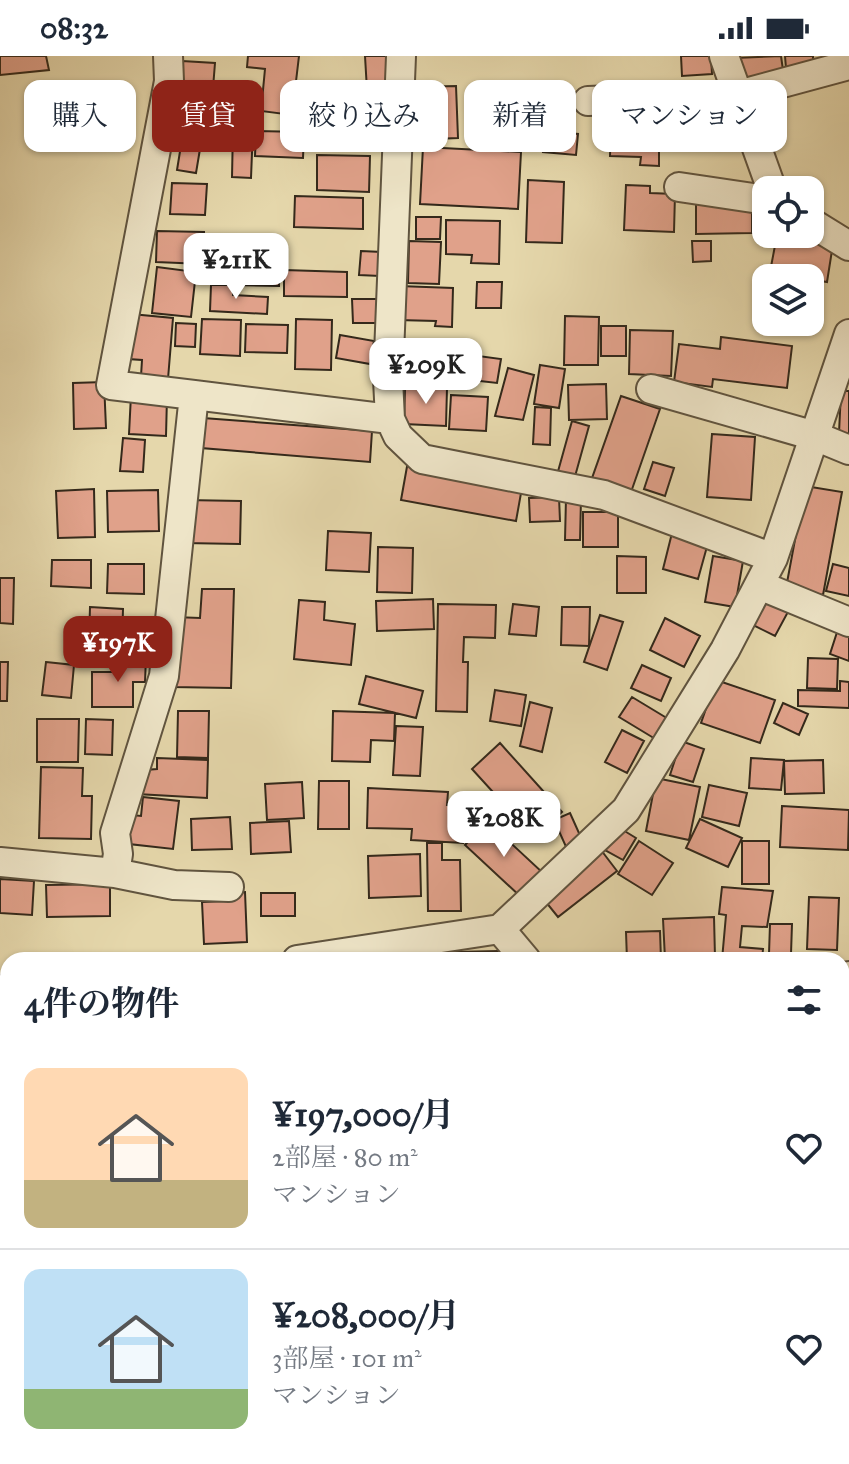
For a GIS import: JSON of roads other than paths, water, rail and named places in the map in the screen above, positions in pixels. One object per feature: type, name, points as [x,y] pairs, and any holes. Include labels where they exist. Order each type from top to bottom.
[{"type":"street","points":[[168,56],[169,81],[111,385],[390,419]]},
{"type":"street","points":[[401,56],[388,379],[390,419],[398,436],[410,452],[422,459],[604,495],[773,558]]},
{"type":"street","points":[[724,56],[733,80]]},
{"type":"street","points":[[787,82],[849,65]]},
{"type":"street","points":[[588,101],[592,101]]},
{"type":"street","points":[[758,152],[767,176]]},
{"type":"street","points":[[679,187],[752,198]]},
{"type":"street","points":[[824,231],[849,246]]},
{"type":"street","points":[[349,952],[500,929],[626,810],[725,650],[773,558],[849,334]]},
{"type":"street","points":[[651,389],[815,436],[849,450]]},
{"type":"street","points":[[115,873],[115,833],[164,676],[194,395]]},
{"type":"street","points":[[759,585],[849,622]]},
{"type":"street","points":[[0,862],[115,873],[174,885],[229,887]]},
{"type":"street","points":[[500,929],[519,952]]}]
